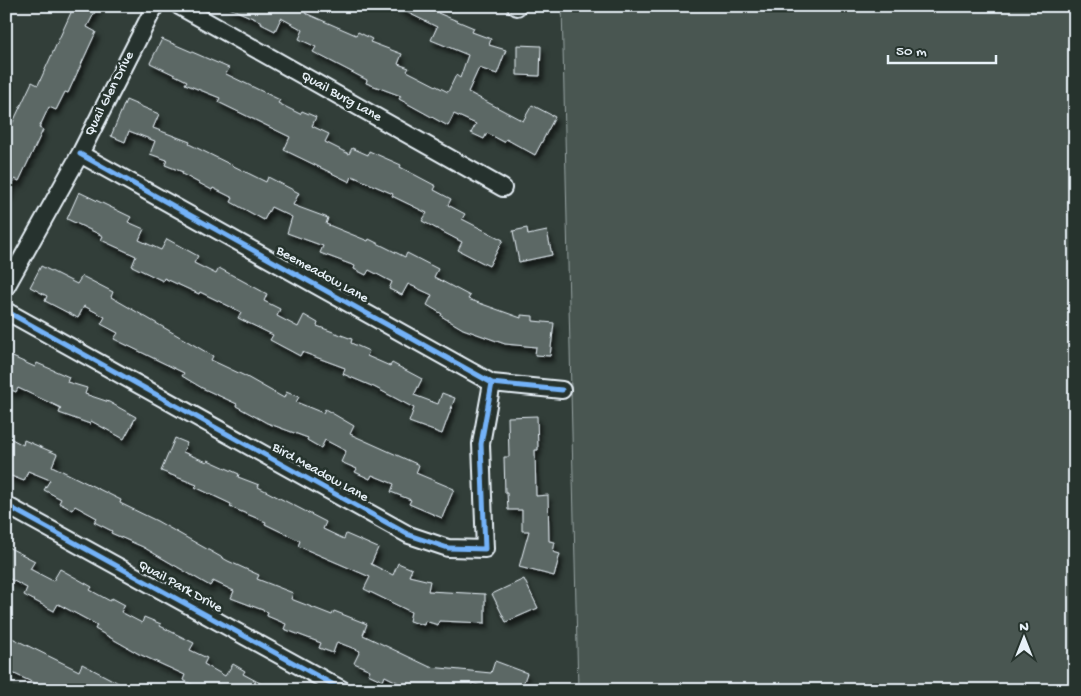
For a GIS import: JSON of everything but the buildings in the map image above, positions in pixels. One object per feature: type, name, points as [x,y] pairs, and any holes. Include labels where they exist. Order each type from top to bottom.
[{"type":"street","name":"Quail Glen Drive","points":[[6,287],[80,154],[155,6]]},
{"type":"street","name":"Quail Burg Lane","points":[[179,6],[503,188]]},
{"type":"street","name":"Beemeadow Lane","points":[[80,154],[492,383],[562,390]]},
{"type":"street","name":"Bird Meadow Lane","points":[[6,311],[409,534],[448,548],[485,549],[481,444],[492,383]]},
{"type":"street","name":"Quail Park Drive","points":[[6,505],[343,690]]},
{"type":"shaded area","points":[[562,6],[1075,6],[1075,690],[578,690]]},
{"type":"cycle path","points":[[80,154],[492,383],[562,390]]},
{"type":"cycle path","points":[[6,311],[409,535],[448,548],[485,549],[481,444],[492,383]]},
{"type":"cycle path","points":[[6,505],[343,690]]}]
